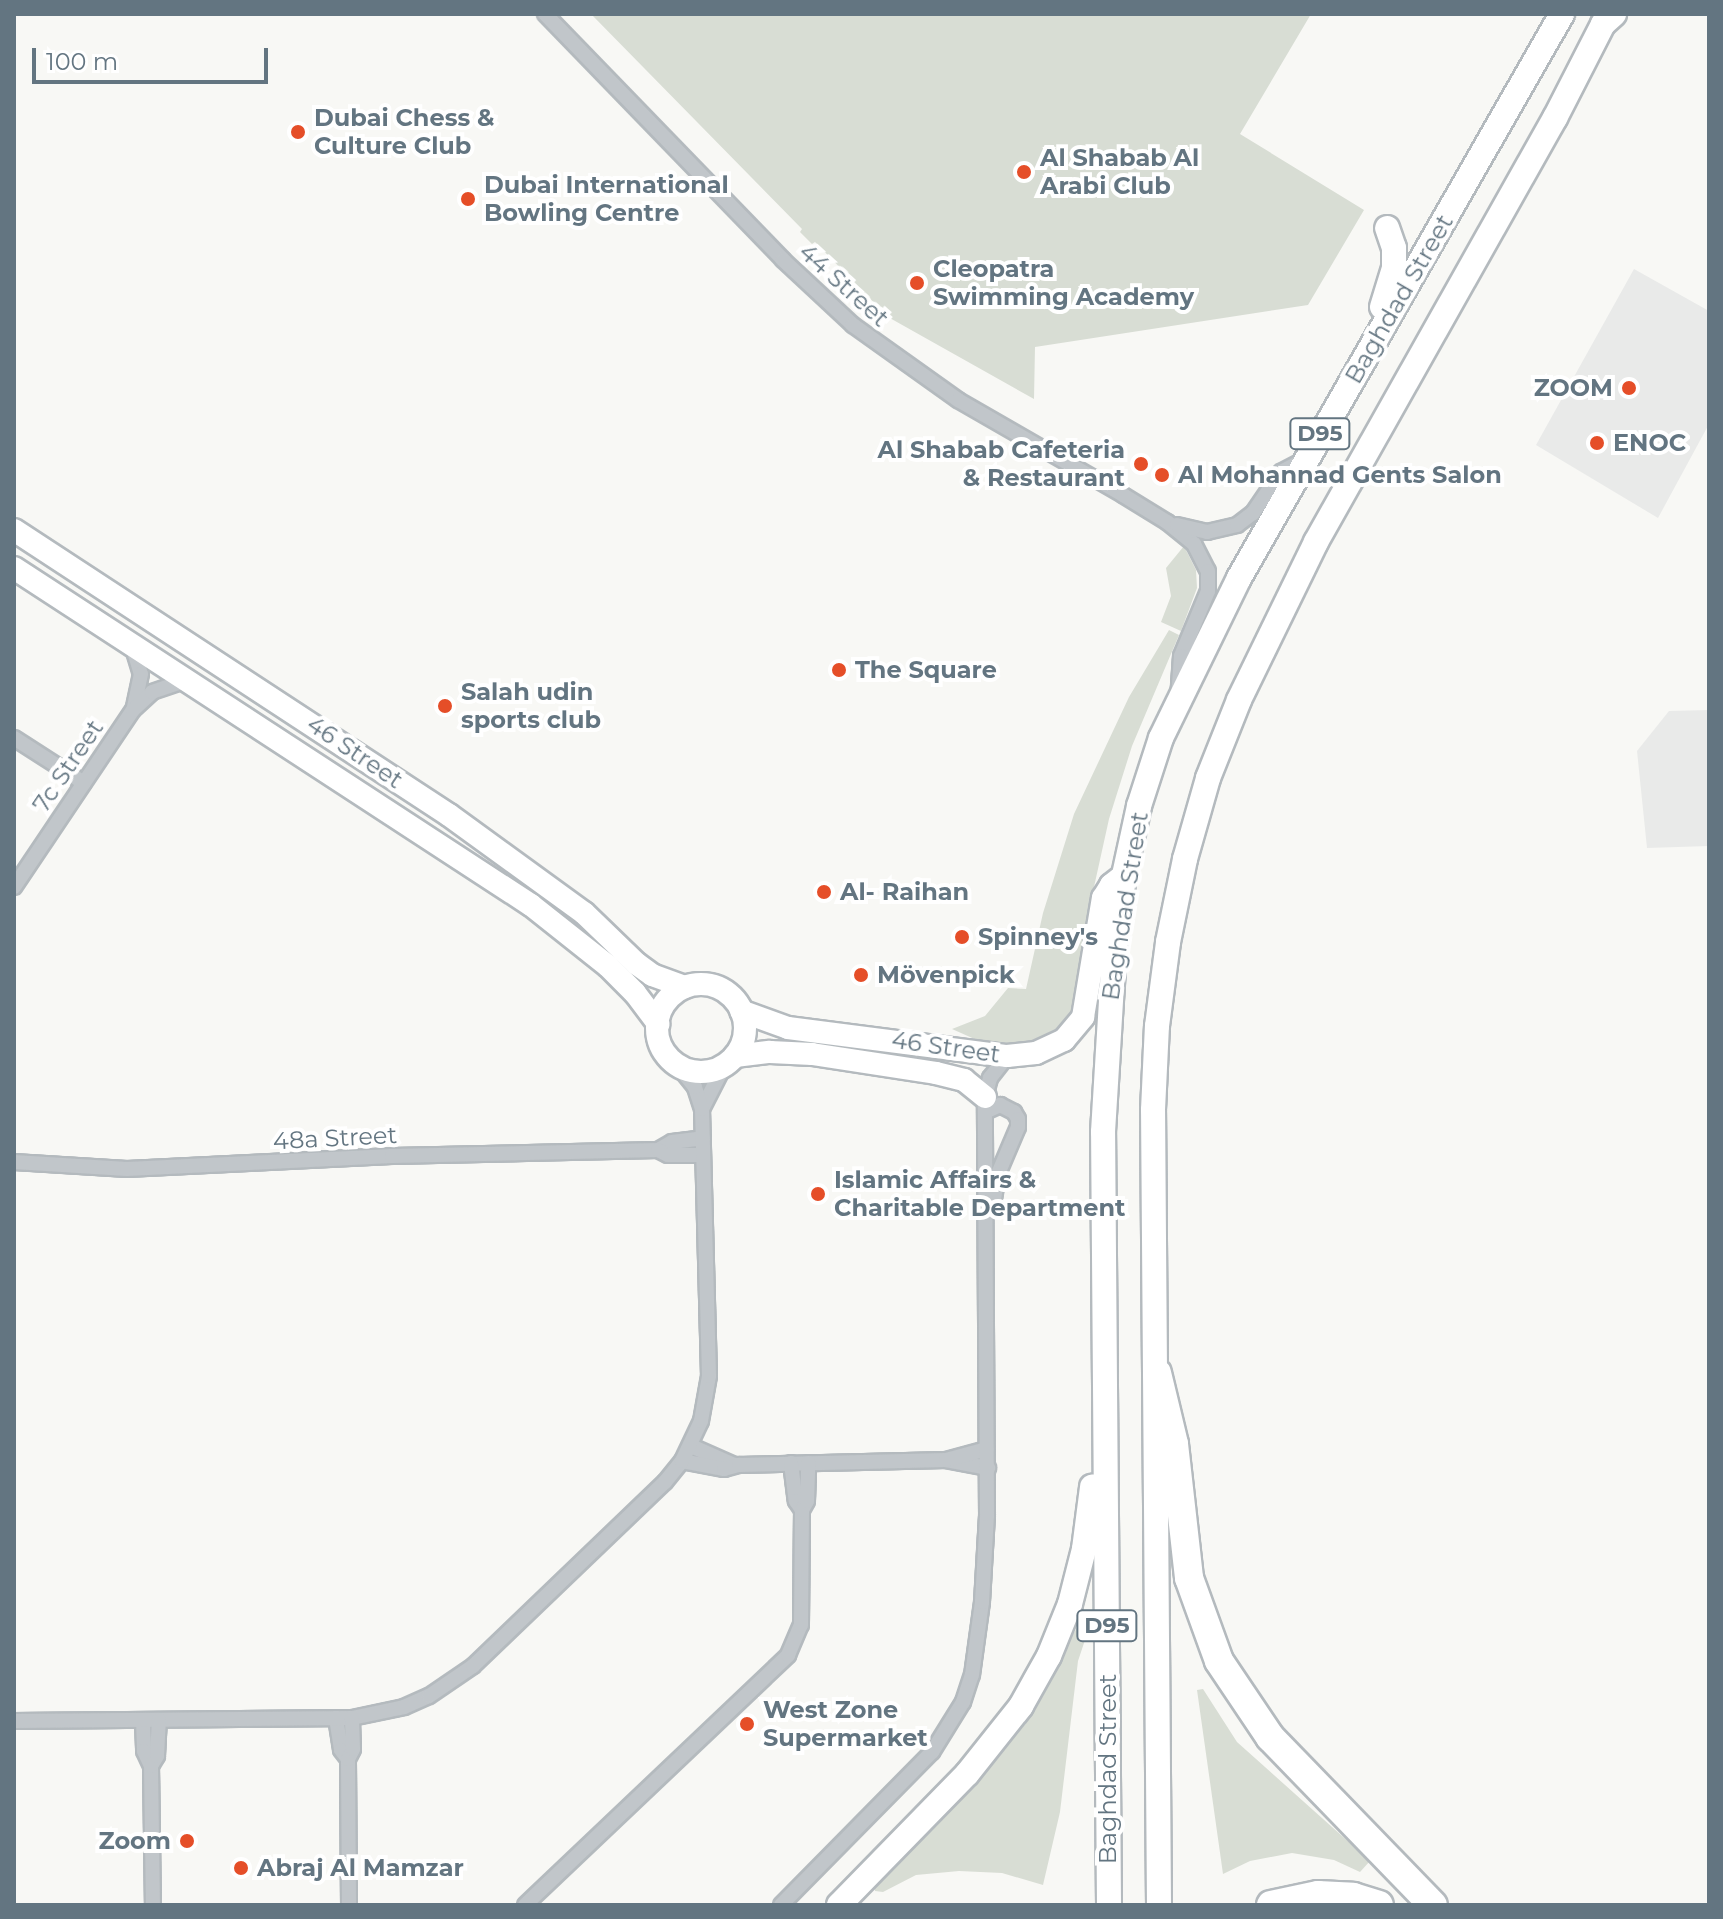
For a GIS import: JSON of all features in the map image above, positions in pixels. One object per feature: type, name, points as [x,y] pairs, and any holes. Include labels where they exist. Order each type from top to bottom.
[{"type":"highway","points":[[1157,1373],[1174,1444],[1189,1578],[1219,1661],[1270,1737],[1433,1905]]},
{"type":"highway","points":[[1271,1905],[1318,1895],[1353,1897],[1379,1905]]},
{"type":"main road","name":"Baghdad Street","points":[[1109,1905],[1103,1132],[1107,1038],[1124,875],[1139,806],[1178,699],[1239,578],[1562,14]]},
{"type":"main road","name":"Baghdad Street","points":[[1159,1905],[1153,1110],[1157,1026],[1176,901],[1208,778],[1239,700],[1316,542],[1609,17]]},
{"type":"main road","points":[[1361,366],[1394,268],[1394,248],[1387,228]]},
{"type":"main road","points":[[839,1905],[987,1752],[1021,1706],[1049,1656],[1070,1604],[1084,1549],[1092,1494],[1095,1386],[1105,1346]]},
{"type":"street","name":"44 Street","points":[[545,14],[783,260],[863,333],[958,400],[1167,522],[1200,552],[1209,581],[1206,601],[1181,656],[1178,699]]},
{"type":"street","name":"44 Street","points":[[1167,522],[1207,532],[1237,525],[1253,513],[1281,472],[1306,459]]},
{"type":"street","name":"46 Street","points":[[14,530],[449,815],[584,913],[652,975],[685,987]]},
{"type":"street","name":"46 Street","points":[[16,570],[189,679],[570,933],[622,979],[658,1024]]},
{"type":"street","name":"7c Street","points":[[130,641],[141,674],[133,710]]},
{"type":"street","name":"7c Street","points":[[14,887],[133,710],[163,685],[189,679]]},
{"type":"street","points":[[14,738],[84,783]]},
{"type":"street","name":"46 Street","points":[[741,1011],[788,1028],[1007,1056],[1051,1047],[1064,1040],[1083,1017],[1103,898],[1111,885],[1124,875]]},
{"type":"street","points":[[14,1721],[352,1718],[379,1714],[429,1696],[473,1666],[665,1482],[691,1446],[705,1409],[709,1376],[702,1109],[695,1087],[662,1048],[658,1024],[666,1001],[685,987],[699,984],[724,991],[741,1011],[745,1030],[702,1109]]},
{"type":"street","name":"46 Street","points":[[729,1061],[770,1052],[800,1053],[936,1073],[964,1080],[985,1104]]},
{"type":"street","points":[[781,1905],[925,1760],[950,1728],[963,1702],[978,1646],[988,1468],[985,1104],[990,1078],[1007,1056]]},
{"type":"street","points":[[678,1066],[701,1072],[729,1061]]},
{"type":"street","points":[[985,1104],[1008,1107],[1014,1112],[1018,1127],[998,1174],[988,1257]]},
{"type":"street","name":"48a Street","points":[[658,1150],[672,1142],[703,1138]]},
{"type":"street","name":"48a Street","points":[[14,1162],[127,1169],[392,1156],[658,1150],[668,1155],[703,1155]]},
{"type":"street","points":[[691,1446],[734,1465]]},
{"type":"street","points":[[946,1460],[987,1449]]},
{"type":"street","points":[[682,1461],[719,1469],[734,1465],[946,1460],[988,1468]]},
{"type":"street","points":[[791,1463],[796,1501],[802,1510]]},
{"type":"street","points":[[525,1905],[788,1655],[801,1625],[802,1510],[807,1501],[808,1463]]},
{"type":"street","points":[[336,1718],[341,1750],[348,1759]]},
{"type":"street","points":[[349,1905],[348,1759],[353,1749],[352,1718]]},
{"type":"street","points":[[143,1720],[144,1751],[151,1766],[153,1905]]},
{"type":"street","points":[[151,1766],[157,1756],[159,1720]]},
{"type":"shaded area","name":"Al Shabab Al Arabi Club","points":[[591,14],[1311,14],[1240,134],[1364,210],[1308,305],[1035,347],[1034,399],[888,317],[815,242],[812,244],[800,232],[802,229]]},
{"type":"shaded area","points":[[1634,269],[1709,311],[1709,424],[1658,518],[1536,445]]},
{"type":"shaded area","points":[[1184,546],[1196,570],[1197,588],[1181,631],[1161,622],[1171,596],[1166,568]]},
{"type":"shaded area","points":[[1169,630],[1179,635],[1132,746],[1109,819],[1094,887],[1075,1011],[1057,1032],[1015,1046],[979,1041],[952,1029],[985,1016],[1008,988],[1026,989],[1043,913],[1074,814],[1129,697]]},
{"type":"shaded area","points":[[1709,710],[1709,846],[1647,848],[1637,751],[1669,711]]},
{"type":"shaded area","points":[[1079,1624],[1088,1631],[1078,1661],[1060,1812],[1043,1885],[1002,1873],[959,1871],[916,1875],[883,1892],[875,1891],[874,1885],[999,1755],[1024,1721]]},
{"type":"shaded area","points":[[1203,1689],[1237,1742],[1370,1861],[1360,1872],[1334,1860],[1292,1853],[1250,1861],[1223,1874],[1197,1690]]},
{"type":"place","name":"Dubai Chess & Culture Club","points":[[298,132]]},
{"type":"place","name":"Al Shabab Al Arabi Club","points":[[1024,172]]},
{"type":"place","name":"Dubai International Bowling Centre","points":[[468,199]]},
{"type":"place","name":"Cleopatra Swimming Academy","points":[[917,283]]},
{"type":"place","name":"ZOOM","points":[[1629,388]]},
{"type":"place","name":"ENOC","points":[[1597,443]]},
{"type":"place","name":"Al Shabab Cafeteria & Restaurant","points":[[1141,464]]},
{"type":"place","name":"Al Mohannad Gents Salon","points":[[1162,475]]},
{"type":"place","name":"The Square","points":[[839,670]]},
{"type":"place","name":"Salah udin sports club","points":[[445,706]]},
{"type":"place","name":"Al- Raihan","points":[[824,892]]},
{"type":"place","name":"Spinney's","points":[[962,937]]},
{"type":"place","name":"Mövenpick","points":[[861,975]]},
{"type":"place","name":"Islamic Affairs & Charitable Department","points":[[818,1194]]},
{"type":"place","name":"West Zone Supermarket","points":[[747,1724]]},
{"type":"place","name":"Zoom","points":[[187,1841]]},
{"type":"place","name":"Abraj Al Mamzar","points":[[241,1868]]}]
